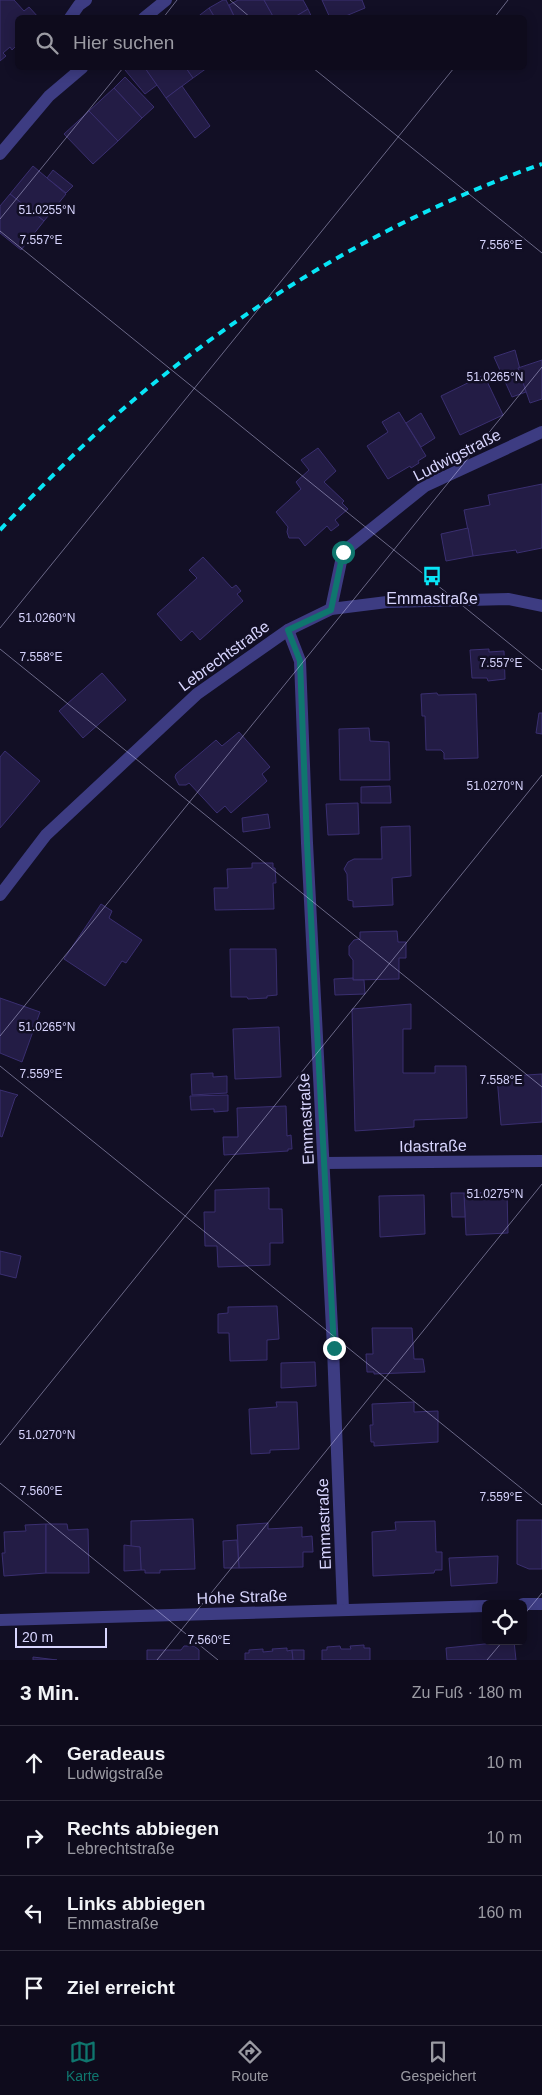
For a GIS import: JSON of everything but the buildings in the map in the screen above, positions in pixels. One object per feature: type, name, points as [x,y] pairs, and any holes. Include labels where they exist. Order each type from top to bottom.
[{"type":"street","points":[[72,15],[79,5],[86,0]]},
{"type":"street","points":[[148,15],[166,0]]},
{"type":"street","points":[[0,154],[48,96],[80,70]]},
{"type":"street","name":"Ludwigstraße","points":[[331,610],[343,552],[425,486],[542,432]]},
{"type":"street","name":"Lebrechtstraße","points":[[0,895],[46,835],[197,694],[288,630],[331,610],[387,602],[501,600],[542,606]]},
{"type":"street","name":"Emmastraße","points":[[288,630],[300,661],[343,1609]]},
{"type":"street","name":"Idastraße","points":[[324,1163],[542,1161]]},
{"type":"street","points":[[527,1604],[542,1604]]},
{"type":"street","name":"Hohe Straße","points":[[0,1620],[482,1606]]},
{"type":"railway","points":[[0,530],[56,472],[115,416],[162,376],[264,303],[372,239],[484,186],[542,164]]},
{"type":"place","name":"Emmastraße","points":[[432,576]]},
{"type":"route","points":[[334,1348],[307,843],[300,661],[288,630],[331,610],[343,552]]}]
